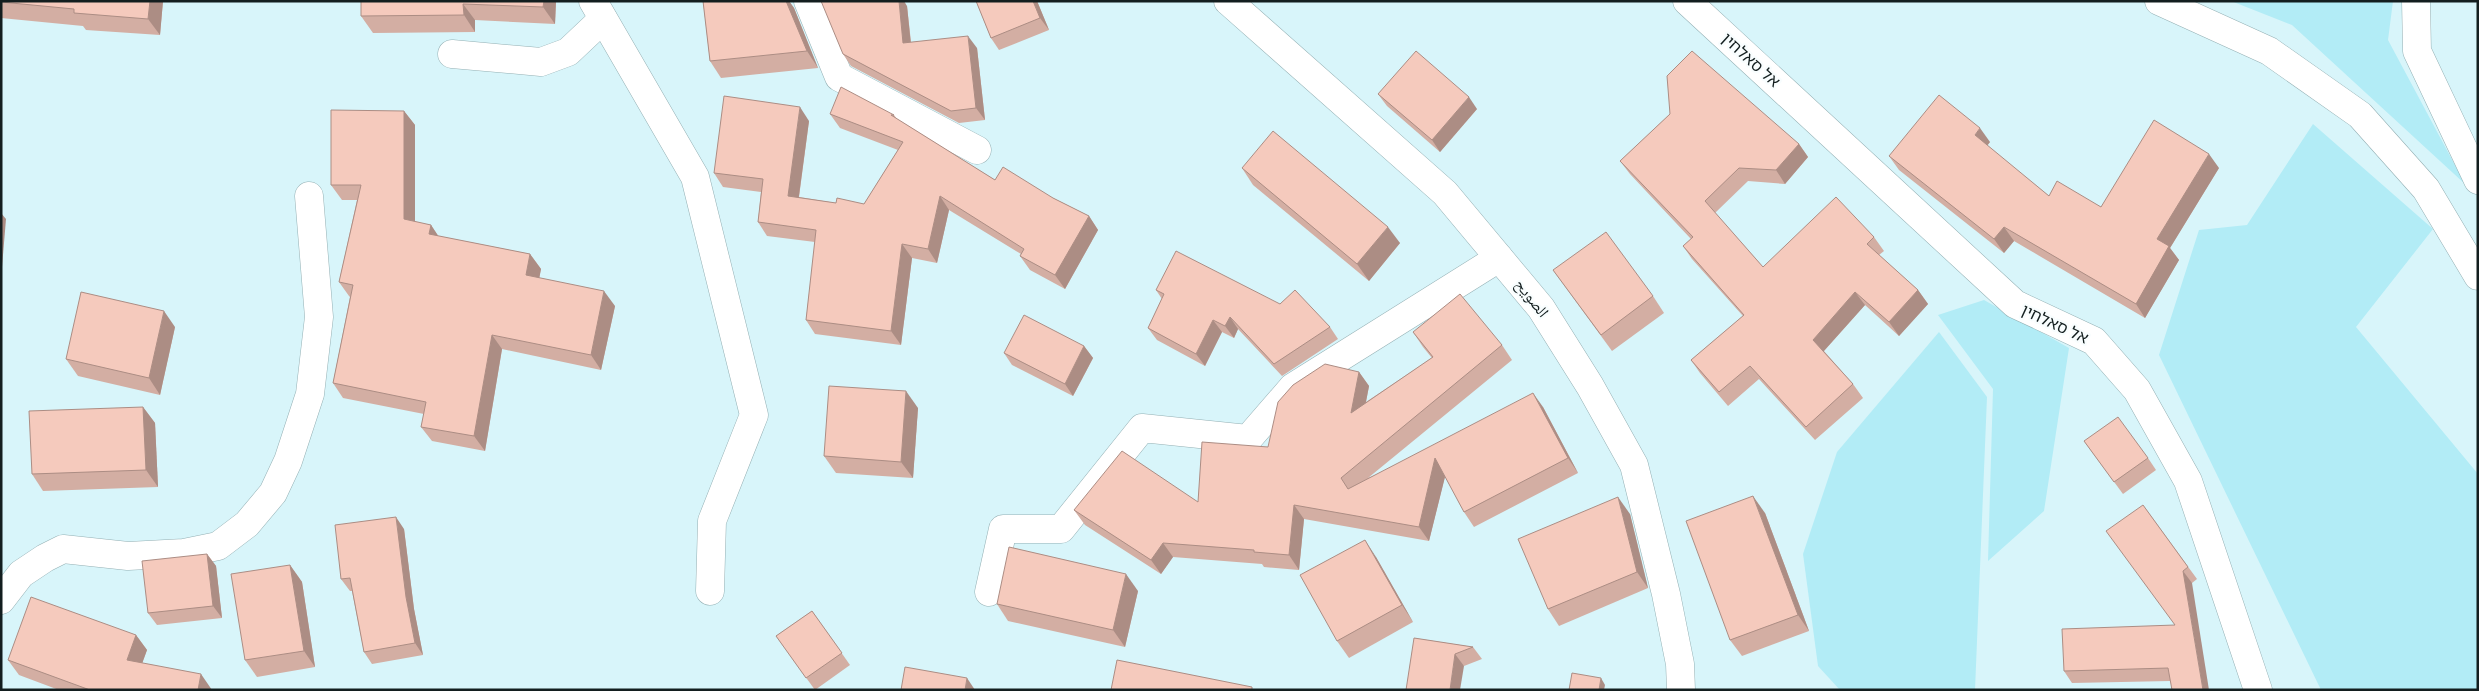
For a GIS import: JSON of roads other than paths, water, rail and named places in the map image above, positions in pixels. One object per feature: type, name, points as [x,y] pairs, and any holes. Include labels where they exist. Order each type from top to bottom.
[{"type":"street","points":[[808,1],[839,77],[977,150]]},
{"type":"street","name":"الصويح","points":[[1228,1],[1445,193],[1541,308],[1590,386],[1634,465],[1666,594],[1680,664],[1681,690]]},
{"type":"street","name":"אל סאלחין","points":[[1687,1],[2015,304],[2094,341],[2137,390],[2188,482],[2258,690]]},
{"type":"street","points":[[2159,1],[2269,51],[2360,114],[2426,189],[2478,276]]},
{"type":"street","points":[[2416,1],[2416,51],[2478,180]]},
{"type":"street","points":[[452,54],[541,62],[568,52],[598,10],[695,177],[754,415],[712,521],[710,591]]},
{"type":"street","points":[[1,600],[21,574],[44,558],[64,549],[128,556],[184,553],[218,546],[247,524],[273,493],[288,461],[310,394],[319,317],[309,196]]},
{"type":"street","points":[[989,592],[1003,529],[1061,529],[1142,428],[1248,439],[1293,387],[1499,258]]}]
